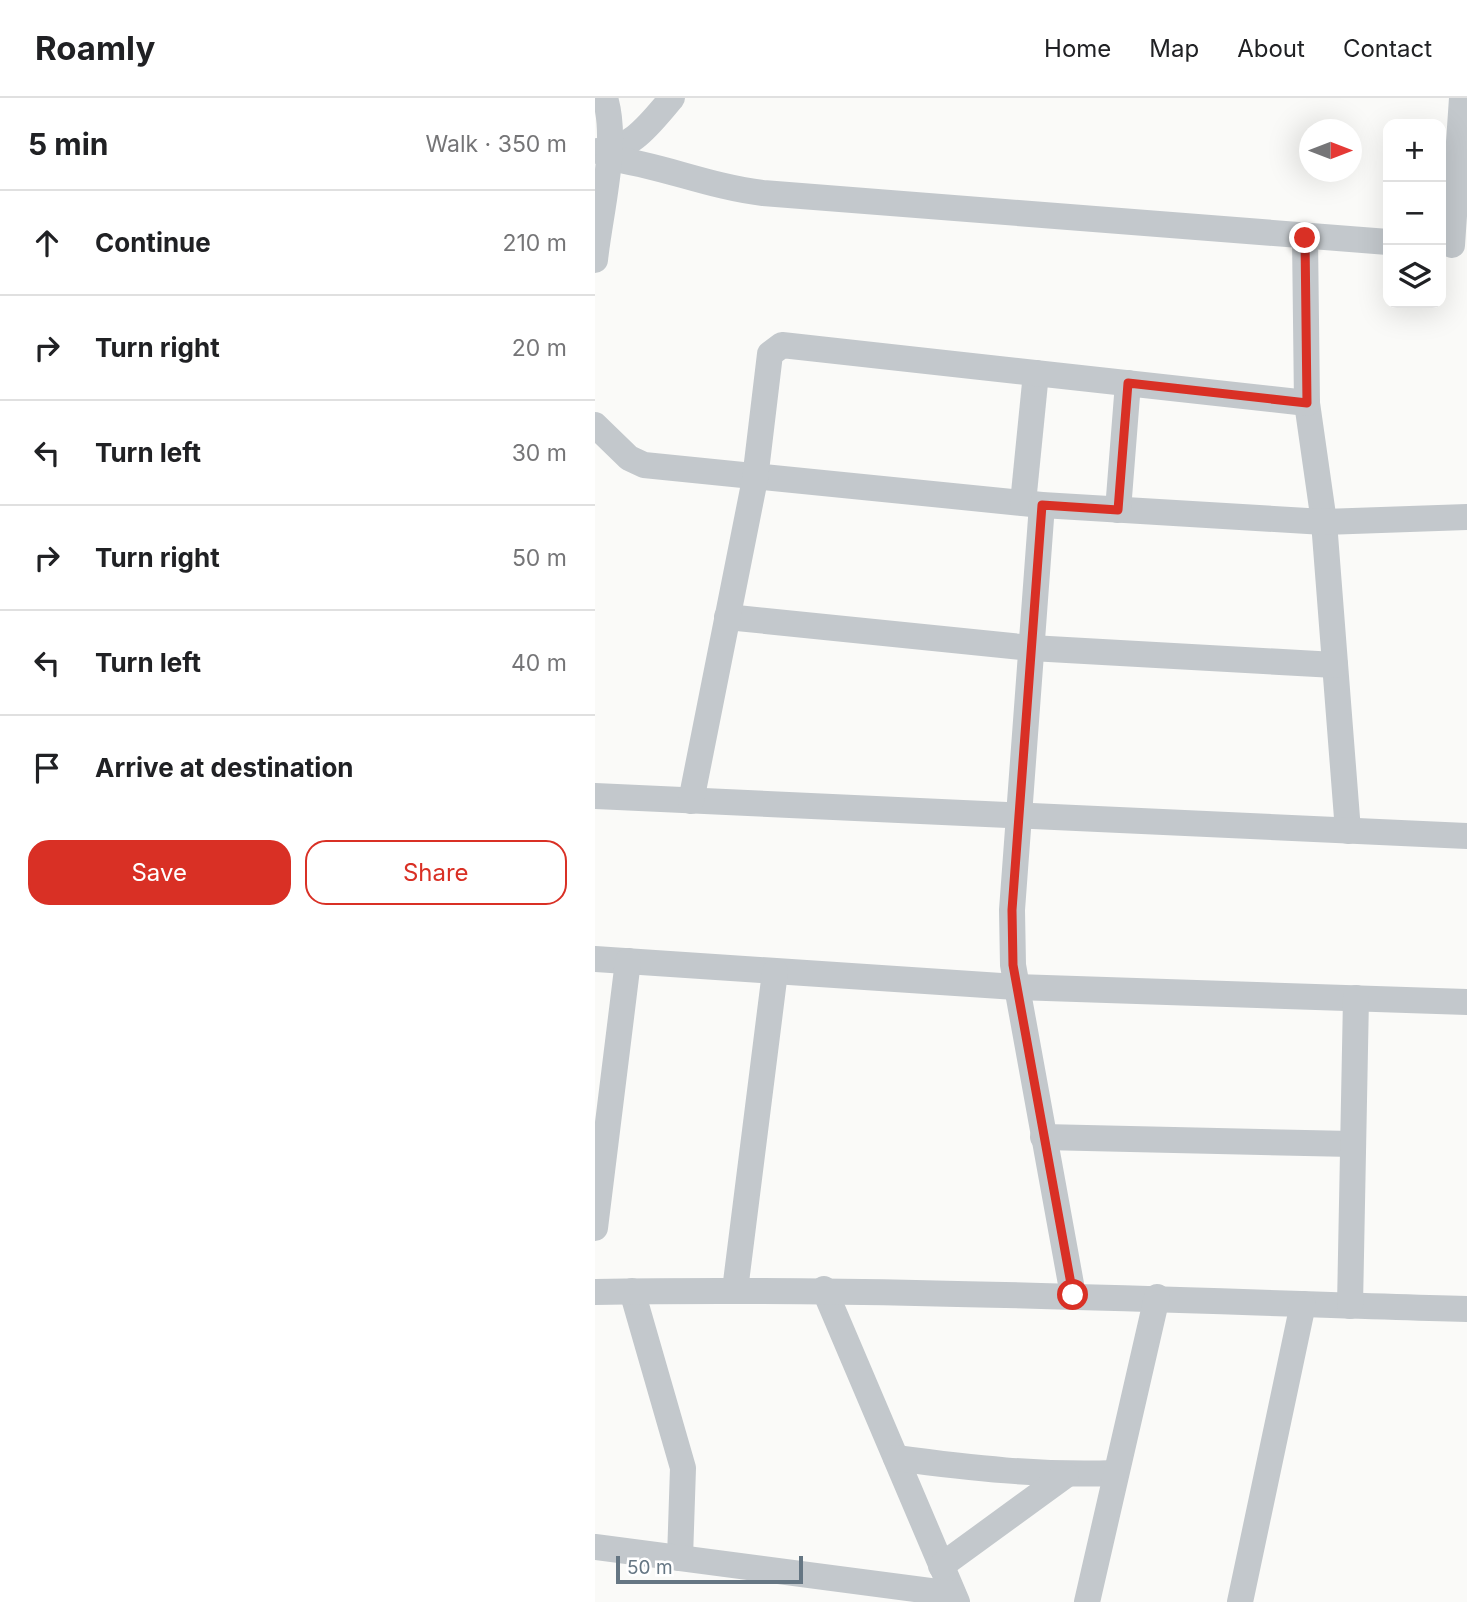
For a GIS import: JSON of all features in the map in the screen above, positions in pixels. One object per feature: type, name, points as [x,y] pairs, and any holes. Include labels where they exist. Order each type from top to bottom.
[{"type":"street","points":[[595,260],[609,111],[605,98]]},
{"type":"street","points":[[604,154],[630,142],[672,98]]},
{"type":"street","points":[[1453,244],[1462,98]]},
{"type":"street","points":[[604,154],[733,190],[1305,238],[1383,242]]},
{"type":"street","points":[[1305,238],[1307,403],[1324,522],[1348,831]]},
{"type":"street","points":[[691,801],[755,479],[770,354],[782,345],[1307,403]]},
{"type":"street","points":[[1035,373],[1031,648],[1012,910],[1016,987],[1073,1295]]},
{"type":"street","points":[[1118,510],[1128,383]]},
{"type":"street","points":[[595,425],[629,458],[644,465],[755,479],[1033,504],[1324,522],[1467,517]]},
{"type":"street","points":[[727,617],[1031,648],[1335,665]]},
{"type":"street","points":[[595,796],[1467,836]]},
{"type":"street","points":[[595,959],[1016,987],[1467,1002]]},
{"type":"street","points":[[595,1228],[628,961]]},
{"type":"street","points":[[735,1290],[775,972]]},
{"type":"street","points":[[1350,1306],[1356,998]]},
{"type":"street","points":[[1043,1137],[1352,1144]]},
{"type":"street","points":[[824,1289],[955,1598]]},
{"type":"street","points":[[595,1292],[824,1289],[1157,1297],[1467,1309]]},
{"type":"street","points":[[632,1291],[683,1468],[680,1558]]},
{"type":"street","points":[[1087,1602],[1157,1297]]},
{"type":"street","points":[[1240,1602],[1303,1304]]},
{"type":"street","points":[[896,1458],[986,1471],[1066,1475],[1116,1473]]},
{"type":"street","points":[[941,1566],[1066,1475]]},
{"type":"street","points":[[595,1547],[955,1598]]},
{"type":"route","points":[[1073,1295],[1013,965],[1012,910],[1042,505],[1118,510],[1128,383],[1307,403],[1305,238]]}]
